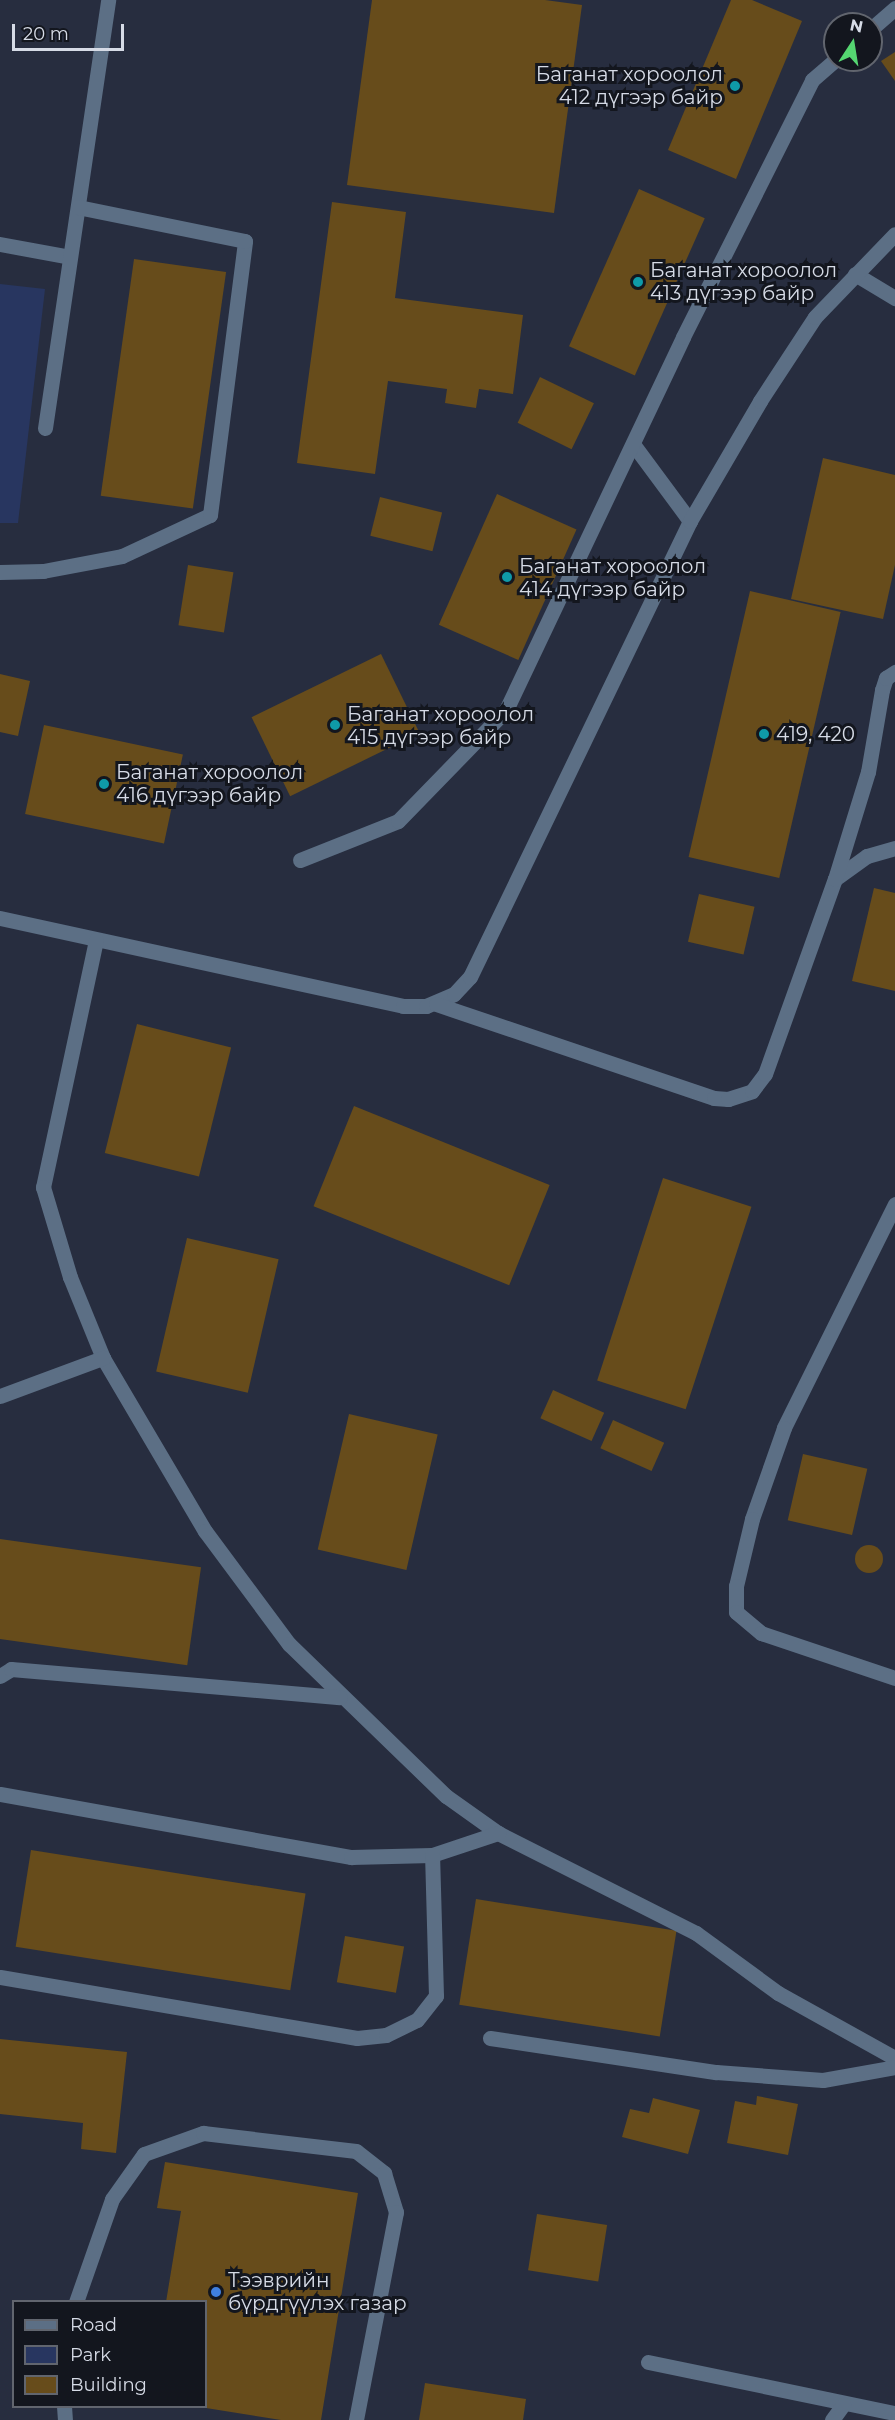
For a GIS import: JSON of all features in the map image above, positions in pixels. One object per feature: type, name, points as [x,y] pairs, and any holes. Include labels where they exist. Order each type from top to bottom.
[{"type":"street","points":[[45,428],[108,0]]},
{"type":"street","points":[[883,18],[895,8]]},
{"type":"street","points":[[300,860],[398,821],[506,710],[633,444],[812,80],[823,70]]},
{"type":"street","points":[[0,572],[43,571],[122,556],[210,515],[245,241],[78,207]]},
{"type":"street","points":[[436,1004],[454,994],[470,977],[690,521],[799,338],[855,274],[895,234]]},
{"type":"street","points":[[0,244],[70,257]]},
{"type":"street","points":[[855,274],[895,298]]},
{"type":"street","points":[[633,444],[690,521]]},
{"type":"street","points":[[0,918],[404,1006],[436,1004],[696,1093],[714,1098],[741,1097],[752,1091],[765,1074],[835,879],[868,772],[882,690],[886,678],[895,672]]},
{"type":"street","points":[[835,879],[867,856],[895,848]]},
{"type":"street","points":[[96,940],[42,1187],[70,1277],[103,1358],[205,1531],[289,1644],[340,1697],[446,1796],[498,1833],[696,1933],[778,1993],[895,2058]]},
{"type":"street","points":[[895,1204],[784,1428],[752,1519],[736,1586],[736,1612],[761,1634],[895,1678]]},
{"type":"street","points":[[0,1396],[103,1358]]},
{"type":"street","points":[[0,1676],[11,1669],[340,1697]]},
{"type":"street","points":[[0,1794],[351,1857],[432,1856],[498,1833]]},
{"type":"street","points":[[0,1977],[357,2038],[386,2035],[417,2020],[436,1996],[432,1856]]},
{"type":"street","points":[[490,2038],[728,2073],[823,2080],[895,2067]]},
{"type":"street","points":[[76,2300],[112,2199],[144,2154],[203,2133],[356,2151],[384,2173],[396,2212],[356,2420]]},
{"type":"street","points":[[648,2362],[843,2405],[895,2413]]},
{"type":"street","points":[[832,2420],[843,2405]]},
{"type":"green space","points":[[0,284],[45,289],[18,523],[0,523]]},
{"type":"building","points":[[372,0],[545,0],[582,5],[554,213],[347,185]]},
{"type":"building","name":"Баганат хороолол 412 дүгээр байр","points":[[731,0],[752,0],[802,21],[736,179],[668,150]]},
{"type":"building","points":[[895,52],[895,81],[883,64],[883,60]]},
{"type":"building","name":"Баганат хороолол 413 дүгээр байр","points":[[639,189],[705,218],[635,375],[569,346]]},
{"type":"building","points":[[332,202],[406,212],[395,298],[523,315],[513,394],[479,389],[476,408],[445,403],[447,389],[388,381],[375,474],[297,463]]},
{"type":"building","points":[[134,259],[226,272],[193,509],[101,496]]},
{"type":"building","points":[[540,377],[594,403],[572,449],[518,423]]},
{"type":"building","points":[[823,458],[895,475],[895,565],[883,619],[791,599]]},
{"type":"building","name":"Баганат хороолол 414 дүгээр байр","points":[[497,494],[576,529],[518,660],[439,625]]},
{"type":"building","points":[[380,497],[442,512],[432,551],[370,536]]},
{"type":"building","points":[[188,565],[233,572],[224,632],[178,625]]},
{"type":"building","name":"419, 420","points":[[750,591],[841,612],[779,878],[689,857]]},
{"type":"building","name":"Баганат хороолол 415 дүгээр байр","points":[[381,654],[420,733],[290,796],[252,717]]},
{"type":"building","points":[[0,674],[30,681],[18,736],[0,732]]},
{"type":"building","name":"Баганат хороолол 416 дүгээр байр","points":[[44,725],[183,755],[164,844],[25,814]]},
{"type":"building","points":[[874,888],[895,893],[895,991],[852,981]]},
{"type":"building","points":[[699,894],[755,907],[744,955],[688,942]]},
{"type":"building","points":[[137,1024],[231,1047],[199,1177],[105,1153]]},
{"type":"building","points":[[354,1106],[550,1185],[509,1285],[314,1206]]},
{"type":"building","points":[[663,1178],[751,1207],[686,1409],[597,1381]]},
{"type":"building","points":[[187,1238],[279,1259],[248,1393],[156,1371]]},
{"type":"building","points":[[553,1390],[604,1413],[592,1441],[540,1418]]},
{"type":"building","points":[[349,1414],[438,1434],[406,1570],[318,1549]]},
{"type":"building","points":[[613,1420],[664,1443],[652,1471],[600,1448]]},
{"type":"building","points":[[803,1454],[867,1469],[852,1535],[788,1520]]},
{"type":"building","points":[[0,1539],[201,1567],[187,1665],[0,1639]]},
{"type":"building","points":[[869,1545],[879,1549],[883,1559],[879,1569],[869,1573],[859,1569],[855,1559],[859,1549]]},
{"type":"building","points":[[31,1850],[306,1893],[290,1990],[16,1947]]},
{"type":"building","points":[[476,1899],[677,1931],[660,2036],[459,2005]]},
{"type":"building","points":[[345,1936],[404,1946],[396,1993],[337,1982]]},
{"type":"building","points":[[0,2039],[127,2052],[116,2153],[81,2149],[83,2123],[0,2114]]},
{"type":"building","points":[[757,2096],[798,2104],[788,2155],[727,2143],[735,2101],[756,2105]]},
{"type":"building","points":[[653,2098],[700,2110],[688,2154],[622,2137],[630,2109],[649,2113]]},
{"type":"building","points":[[165,2162],[358,2193],[321,2420],[281,2420],[206,2408],[207,2300],[166,2300],[181,2211],[157,2208]]},
{"type":"building","points":[[537,2214],[607,2225],[598,2281],[528,2270]]},
{"type":"building","points":[[425,2383],[526,2399],[523,2420],[419,2420]]},
{"type":"place","name":"Баганат хороолол 412 дүгээр байр","points":[[735,86]]},
{"type":"place","name":"Баганат хороолол 413 дүгээр байр","points":[[638,282]]},
{"type":"place","name":"Баганат хороолол 414 дүгээр байр","points":[[507,577]]},
{"type":"place","name":"Баганат хороолол 415 дүгээр байр","points":[[335,725]]},
{"type":"place","name":"419, 420","points":[[764,734]]},
{"type":"place","name":"Баганат хороолол 416 дүгээр байр","points":[[104,784]]},
{"type":"place","name":"Тээврийн бүрдгүүлэх газар","points":[[216,2292]]}]
